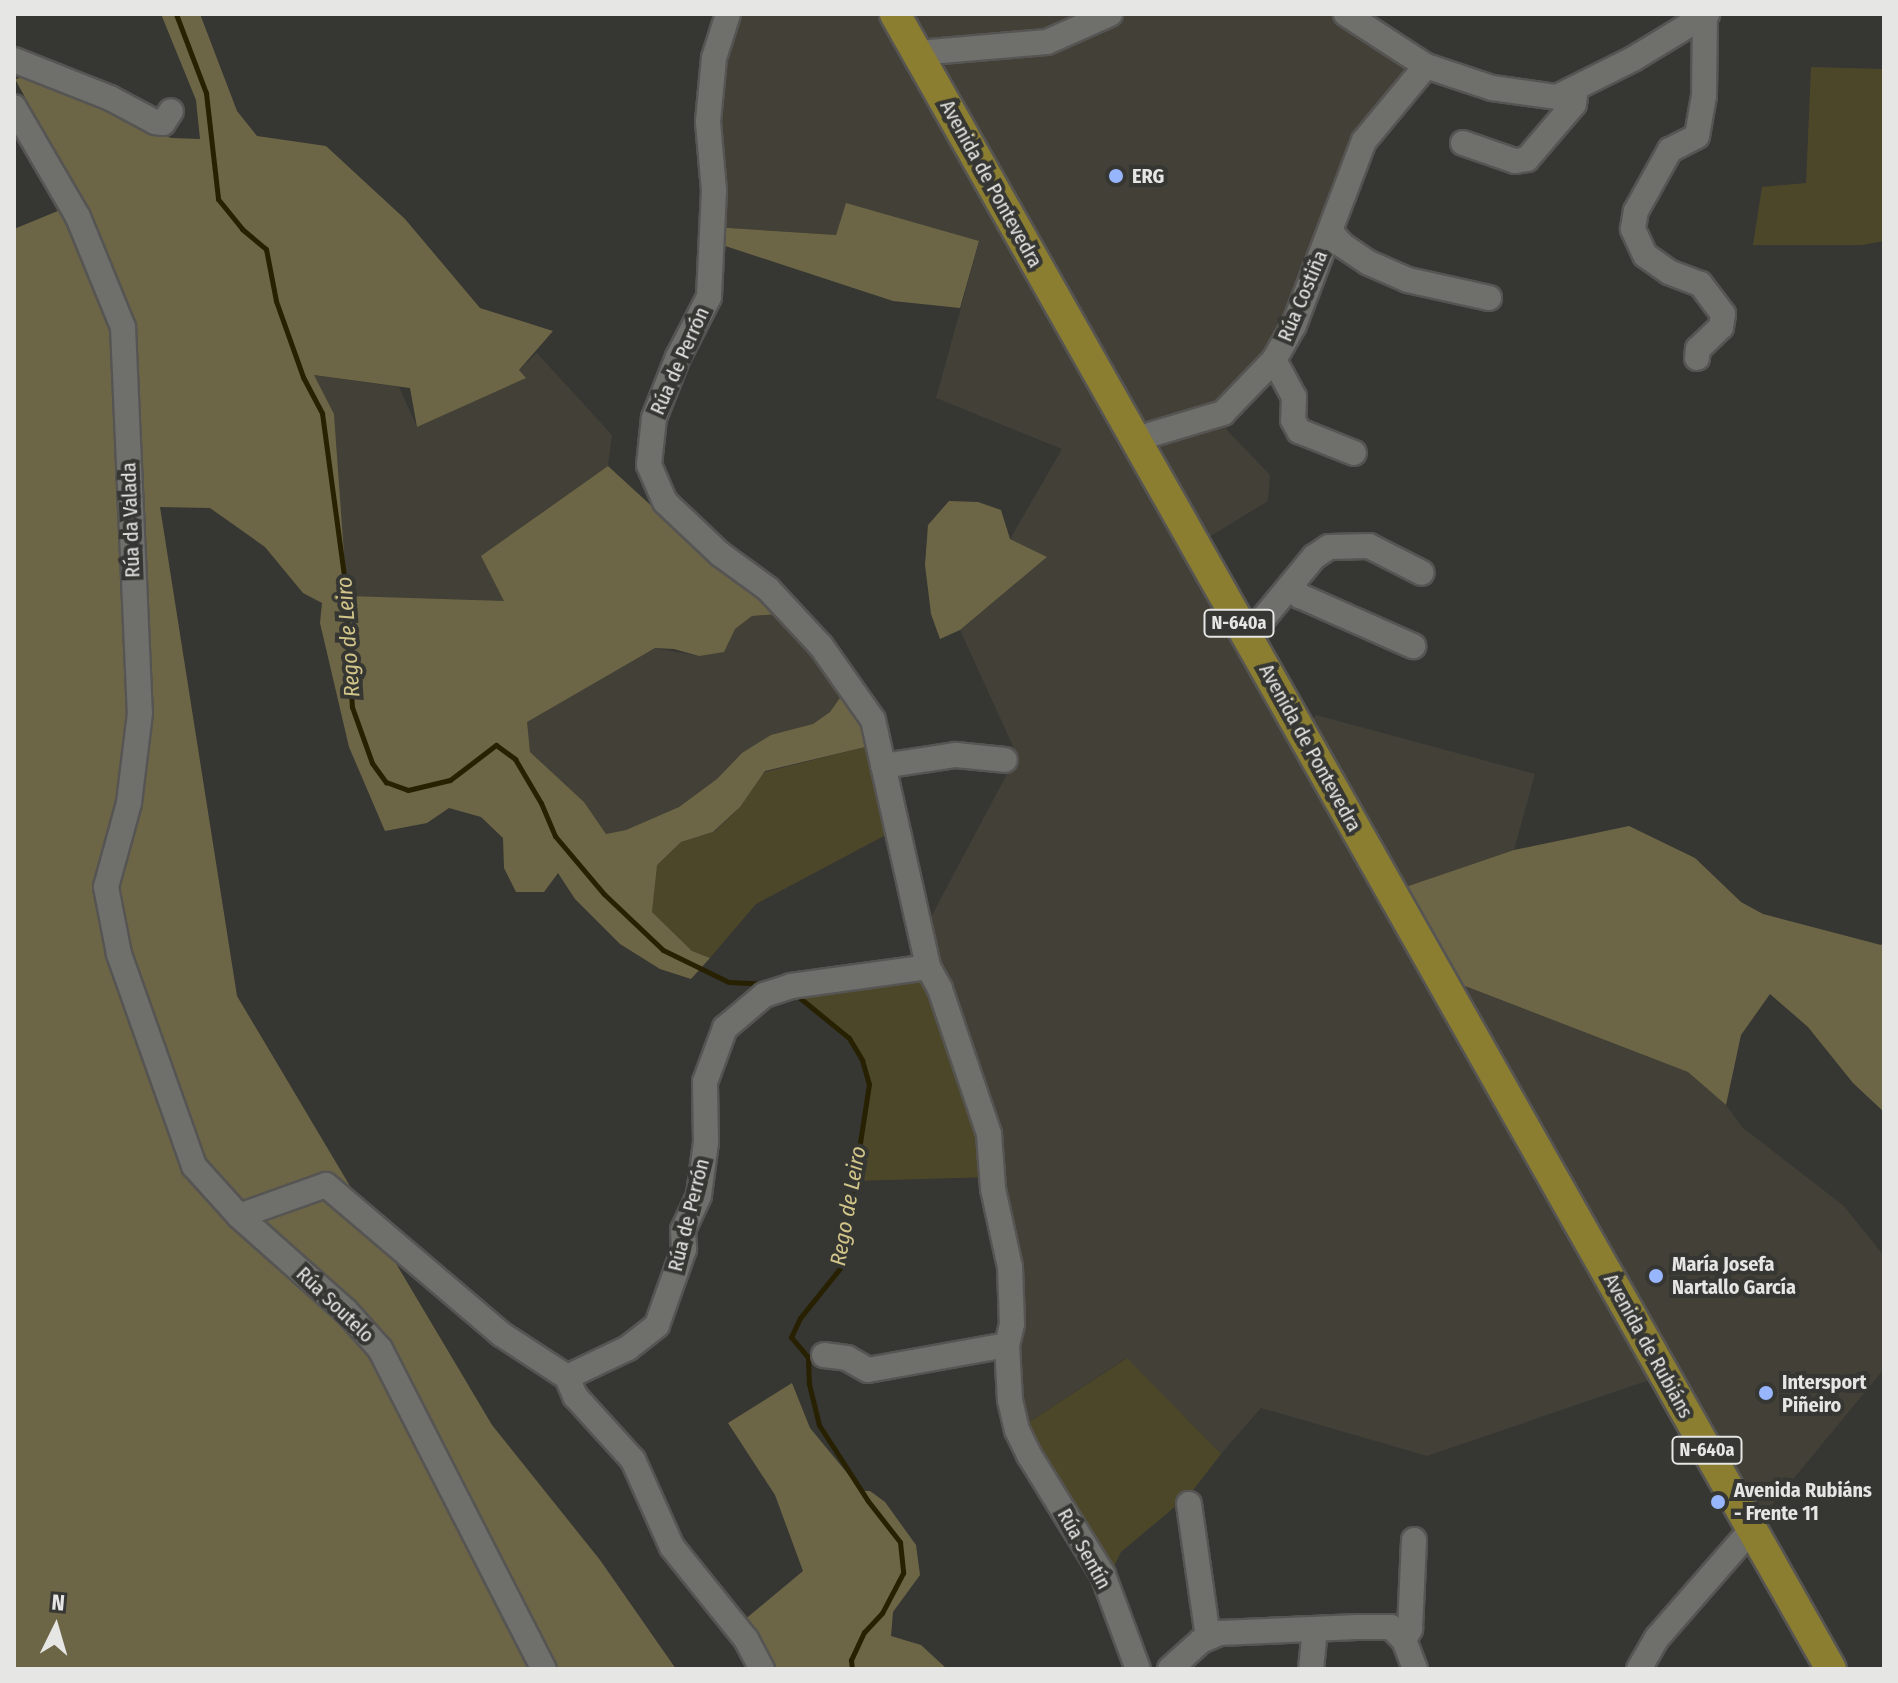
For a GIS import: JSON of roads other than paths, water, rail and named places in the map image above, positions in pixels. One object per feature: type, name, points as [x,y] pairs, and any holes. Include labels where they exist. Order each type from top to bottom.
[{"type":"main road","name":"Avenida de Pontevedra","points":[[895,14],[1584,1232]]},
{"type":"main road","name":"Avenida de Rubiáns","points":[[1584,1232],[1831,1669]]},
{"type":"street","name":"Rúa de Perrón","points":[[728,14],[714,58],[708,122],[714,190],[709,297],[678,357],[654,418],[649,465],[665,502],[720,554],[768,589],[821,646],[873,720],[928,967],[942,995],[989,1134],[993,1189],[1010,1267],[1012,1324],[1007,1345],[1010,1400],[1017,1430],[1042,1477]]},
{"type":"street","points":[[918,53],[1047,42],[1110,14]]},
{"type":"street","points":[[1346,14],[1426,66],[1492,88],[1557,97],[1633,59],[1706,15]]},
{"type":"street","points":[[1697,358],[1698,349],[1721,327],[1723,314],[1700,284],[1669,272],[1645,255],[1633,229],[1636,211],[1670,150],[1697,136],[1704,96],[1706,15]]},
{"type":"street","points":[[14,60],[110,98],[155,122],[163,123],[171,111]]},
{"type":"street","name":"Rúa Costiña","points":[[1136,439],[1223,413],[1274,360],[1294,325],[1364,141],[1426,66]]},
{"type":"street","points":[[1463,143],[1515,161],[1527,159],[1574,104],[1576,88]]},
{"type":"street","name":"Rúa da Valada","points":[[14,107],[78,217],[123,327],[140,713],[129,803],[106,887],[119,954]]},
{"type":"street","name":"Rúa Costiña","points":[[1330,231],[1342,245],[1369,263],[1408,280],[1489,298]]},
{"type":"street","name":"Rúa Costiña","points":[[1274,360],[1294,397],[1293,420],[1299,431],[1354,453]]},
{"type":"street","points":[[1248,637],[1314,557],[1329,547],[1369,546],[1422,573]]},
{"type":"street","points":[[1292,585],[1300,596],[1413,646]]},
{"type":"street","points":[[883,766],[956,755],[1005,760]]},
{"type":"street","name":"Rúa Soutelo","points":[[119,954],[194,1166],[239,1216],[346,1311],[380,1349],[544,1669]]},
{"type":"street","name":"Rúa de Perrón","points":[[567,1377],[628,1348],[657,1325],[684,1249],[683,1230],[699,1195],[706,1142],[705,1082],[725,1028],[764,995],[791,986],[928,967]]},
{"type":"street","points":[[239,1216],[326,1185],[501,1334],[567,1377],[575,1396],[633,1460],[672,1547],[746,1639],[762,1669]]},
{"type":"street","points":[[824,1355],[847,1358],[868,1370],[1007,1345]]},
{"type":"street","name":"Rúa Sentín","points":[[1042,1477],[1103,1575],[1138,1669]]},
{"type":"street","points":[[1189,1504],[1208,1638]]},
{"type":"street","points":[[1639,1669],[1657,1638],[1752,1529]]},
{"type":"street","points":[[1404,1640],[1410,1629],[1414,1540]]},
{"type":"street","points":[[1170,1669],[1208,1638],[1220,1633],[1391,1627],[1404,1640],[1415,1669]]},
{"type":"street","points":[[1311,1669],[1315,1629]]},
{"type":"waterway","name":"Rego de Leiro","points":[[176,14],[206,93],[218,199],[242,229],[266,249],[276,301],[303,377],[322,413],[345,583],[352,707],[372,763],[386,782],[408,790],[450,780],[496,745],[515,759],[541,803],[555,836],[604,894],[663,950],[729,982],[765,984]]},
{"type":"waterway","name":"Rego de Leiro","points":[[800,998],[849,1038],[862,1060],[869,1084],[841,1267],[800,1318],[791,1337],[808,1357],[809,1384],[819,1425],[868,1501],[900,1542],[903,1573],[882,1613],[864,1632],[851,1660],[852,1669]]},
{"type":"place","name":"ERG","points":[[1116,176]]},
{"type":"place","name":"María Josefa Nartallo García","points":[[1656,1276]]},
{"type":"place","name":"Intersport Piñeiro","points":[[1766,1393]]},
{"type":"place","name":"Avenida Rubiáns - Frente 11","points":[[1718,1502]]}]
